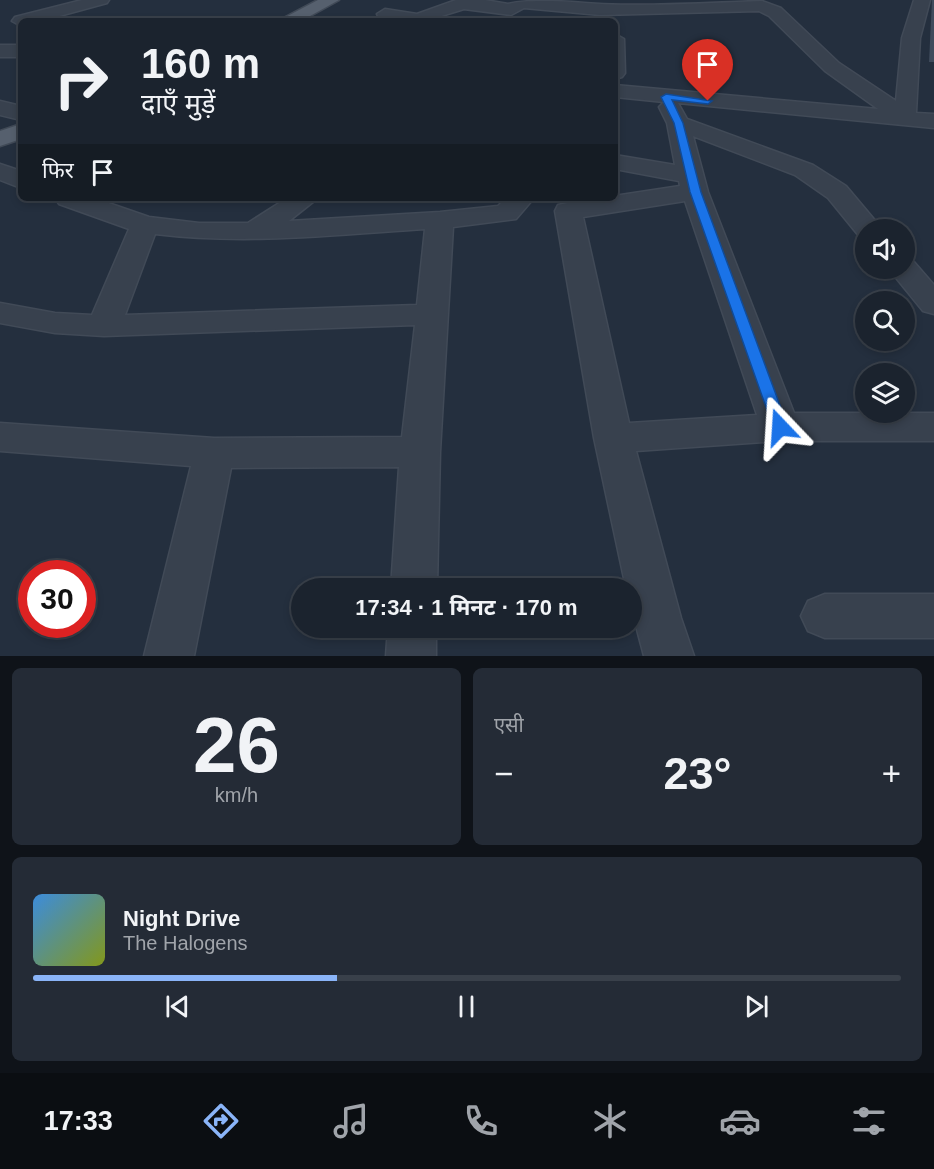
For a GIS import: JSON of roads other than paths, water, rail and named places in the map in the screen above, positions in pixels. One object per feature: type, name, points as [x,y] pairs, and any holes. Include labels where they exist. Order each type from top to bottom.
[{"type":"main road","points":[[293,18],[331,0]]},
{"type":"main road","points":[[0,140],[18,132]]},
{"type":"street","points":[[30,18],[101,0]]},
{"type":"street","points":[[904,118],[911,38],[922,0]]},
{"type":"street","points":[[427,18],[456,1],[519,4],[603,15],[651,4],[762,6],[769,8],[832,66],[904,118]]},
{"type":"street","points":[[498,18],[519,4]]},
{"type":"street","points":[[385,14],[411,18]]},
{"type":"street","points":[[0,51],[18,51]]},
{"type":"street","points":[[618,91],[934,121]]},
{"type":"street","points":[[666,97],[678,123],[692,184],[780,427]]},
{"type":"street","points":[[0,108],[18,112]]},
{"type":"street","points":[[678,123],[786,162],[813,176],[837,192],[860,219]]},
{"type":"street","points":[[618,163],[692,184]]},
{"type":"street","points":[[0,171],[18,179]]},
{"type":"street","points":[[618,196],[692,184]]},
{"type":"street","points":[[86,201],[145,225],[199,231],[255,231],[440,220],[586,201]]},
{"type":"street","points":[[255,231],[300,201]]},
{"type":"street","points":[[536,209],[613,438],[657,618],[669,656]]},
{"type":"street","points":[[414,578],[420,452],[440,220]]},
{"type":"street","points":[[104,326],[145,225]]},
{"type":"street","points":[[912,279],[934,304]]},
{"type":"street","points":[[0,313],[55,323],[104,326],[432,314]]},
{"type":"street","points":[[613,438],[780,427],[934,427]]},
{"type":"street","points":[[0,437],[214,453],[420,452]]},
{"type":"street","points":[[169,656],[214,453]]},
{"type":"street","points":[[825,616],[934,616]]},
{"type":"street","points":[[411,656],[412,638]]}]
